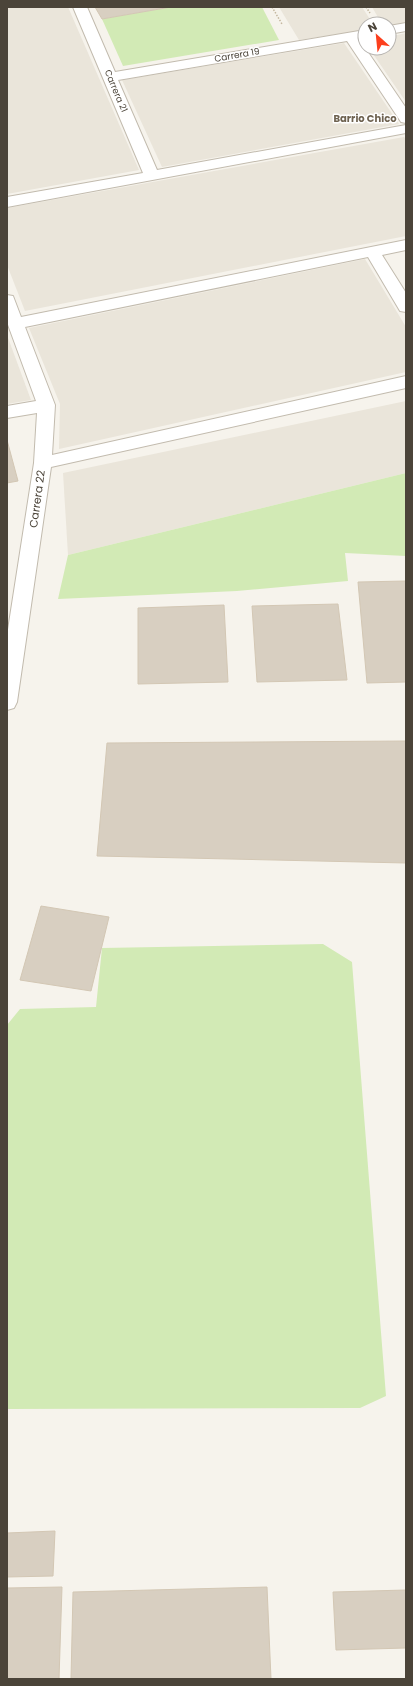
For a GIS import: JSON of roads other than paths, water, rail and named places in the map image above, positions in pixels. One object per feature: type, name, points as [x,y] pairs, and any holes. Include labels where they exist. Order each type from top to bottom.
[{"type":"street","name":"Carrera 21","points":[[80,7],[152,176]]},
{"type":"street","name":"Carrera 19","points":[[109,77],[357,36]]},
{"type":"street","points":[[350,37],[406,119]]},
{"type":"street","points":[[7,202],[406,129]]},
{"type":"street","points":[[16,323],[406,245]]},
{"type":"street","points":[[373,252],[406,307]]},
{"type":"street","name":"Carrera 22","points":[[7,300],[46,405],[43,463],[7,702]]},
{"type":"street","points":[[43,463],[406,382]]},
{"type":"street","points":[[7,412],[46,405]]},
{"type":"district","name":"Barrio Chico","points":[[365,118]]}]
